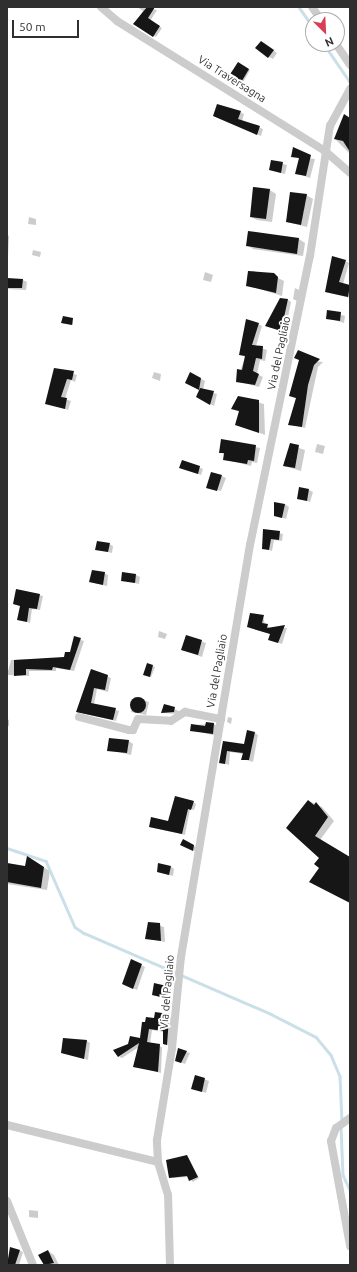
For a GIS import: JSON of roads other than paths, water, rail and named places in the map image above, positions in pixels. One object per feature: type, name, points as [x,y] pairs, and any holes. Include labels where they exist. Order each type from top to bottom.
[{"type":"street","name":"Via Traversagna","points":[[101,7],[117,21],[325,151],[350,173]]},
{"type":"street","points":[[341,52],[350,65]]},
{"type":"street","name":"Via del Pagliaio","points":[[170,1265],[168,1195],[158,1162],[159,1118],[172,1048],[179,969],[250,545],[310,256],[325,151],[330,126],[349,90]]},
{"type":"street","points":[[79,717],[129,730],[133,730],[138,719],[171,721],[185,712],[220,719]]},
{"type":"street","points":[[348,1120],[338,1127],[332,1141],[350,1246]]},
{"type":"street","points":[[7,1125],[158,1162]]},
{"type":"street","points":[[7,1201],[33,1265]]},
{"type":"waterway","points":[[299,7],[305,16]]},
{"type":"waterway","points":[[329,52],[350,82]]},
{"type":"waterway","points":[[7,848],[46,861],[75,927],[84,933],[271,1014],[316,1037],[331,1055],[340,1076],[342,1121]]},
{"type":"waterway","points":[[341,1126],[343,1175],[350,1190]]}]
